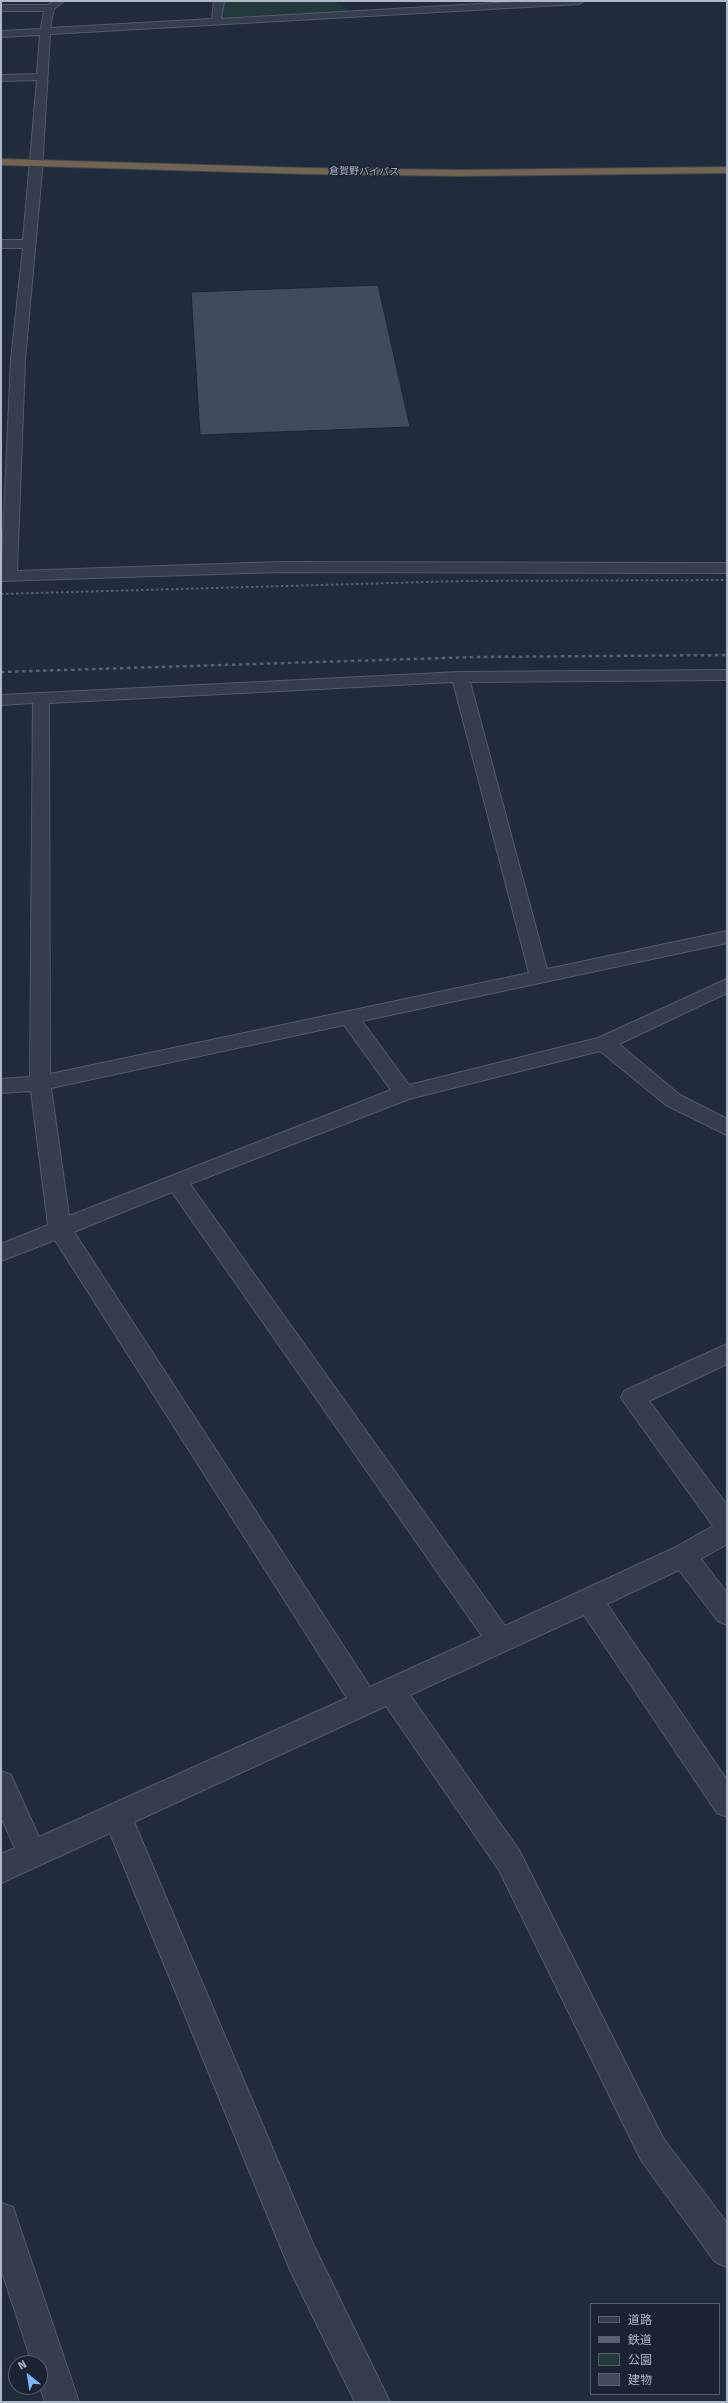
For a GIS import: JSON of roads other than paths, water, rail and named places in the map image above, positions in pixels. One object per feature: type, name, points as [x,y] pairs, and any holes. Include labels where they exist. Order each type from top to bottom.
[{"type":"highway","name":"倉賀野バイパス","points":[[1,152],[36,157],[306,171],[461,173],[727,170]]},
{"type":"highway","name":"倉賀野バイパス","points":[[1,162],[36,157],[459,163],[727,160]]},
{"type":"street","points":[[59,1],[50,8],[46,20],[47,31],[29,244],[13,361],[17,403],[5,577],[280,567],[727,568]]},
{"type":"street","points":[[216,22],[219,1]]},
{"type":"street","points":[[1,34],[353,14],[502,3],[579,1]]},
{"type":"street","points":[[341,5],[353,14]]},
{"type":"street","points":[[1,8],[50,8]]},
{"type":"street","points":[[1,78],[42,77]]},
{"type":"street","points":[[1,244],[29,244]]},
{"type":"street","points":[[1,404],[17,403]]},
{"type":"street","points":[[1,700],[460,677],[727,675]]},
{"type":"street","points":[[460,677],[540,978]]},
{"type":"street","points":[[40,699],[40,1083],[59,1228],[378,1696],[509,1860],[652,2149],[727,2250]]},
{"type":"street","points":[[1,1086],[40,1083],[540,978],[727,937]]},
{"type":"street","points":[[1,1253],[176,1181],[404,1094],[604,1043],[727,985]]},
{"type":"street","points":[[349,1018],[404,1094]]},
{"type":"street","points":[[604,1043],[673,1100],[727,1128]]},
{"type":"street","points":[[176,1181],[500,1641]]},
{"type":"street","points":[[727,1353],[633,1398],[727,1525]]},
{"type":"street","points":[[1,1869],[589,1600],[683,1556],[727,1531]]},
{"type":"street","points":[[683,1556],[727,1588]]},
{"type":"street","points":[[683,1556],[727,1613]]},
{"type":"street","points":[[589,1600],[727,1804]]},
{"type":"street","points":[[1,1784],[32,1855]]},
{"type":"street","points":[[117,1816],[302,2258],[373,2402]]},
{"type":"street","points":[[1,2219],[62,2402]]},
{"type":"railway","points":[[1,594],[463,581],[727,580]]},
{"type":"railway","points":[[1,672],[476,657],[727,655]]}]
